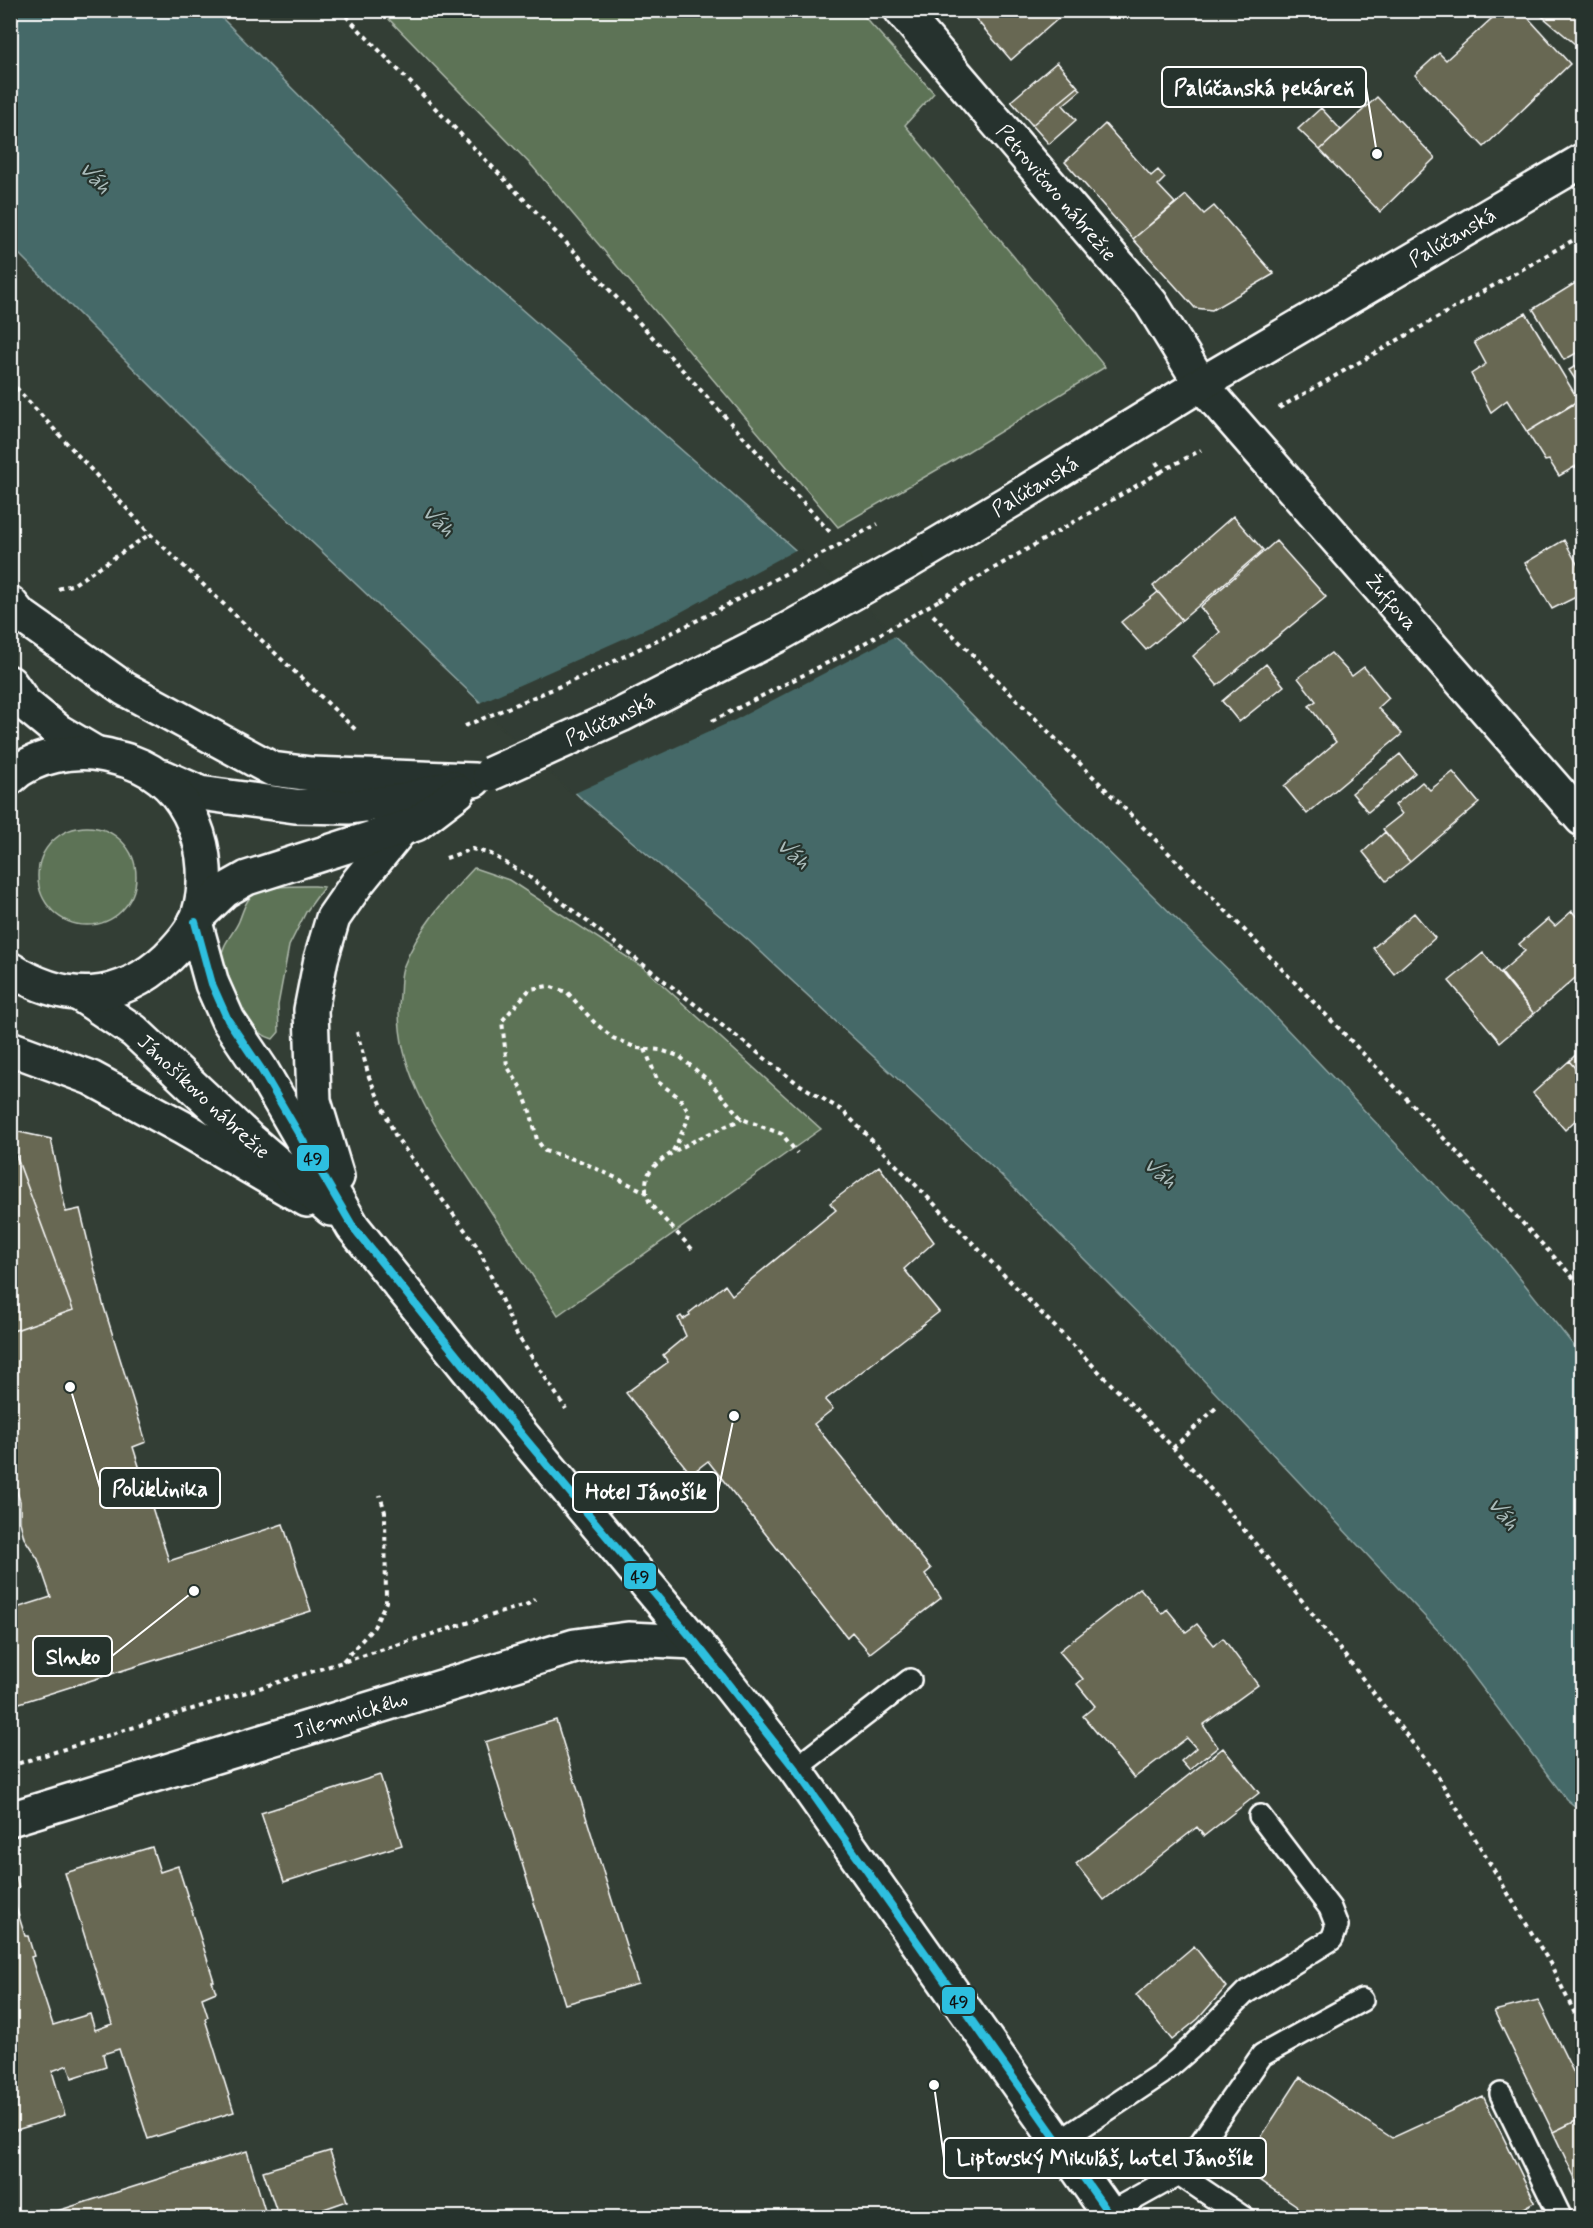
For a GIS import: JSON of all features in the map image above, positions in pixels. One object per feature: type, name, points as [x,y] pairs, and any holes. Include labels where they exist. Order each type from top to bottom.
[{"type":"main road","name":"Petrovičovo nábrežie","points":[[902,10],[1151,303],[1201,384]]},
{"type":"main road","name":"Palúčanská","points":[[150,772],[200,792],[295,806],[350,807],[404,800],[482,777],[631,710],[778,635],[908,562],[1201,384],[1582,161]]},
{"type":"main road","name":"Žuffova","points":[[1201,384],[1582,819]]},
{"type":"main road","points":[[10,603],[19,614],[125,689],[272,769],[311,774],[482,777]]},
{"type":"main road","points":[[10,683],[25,705],[58,731],[95,753]]},
{"type":"main road","points":[[10,778],[36,762],[66,754],[95,753],[132,762],[150,772],[173,790],[186,807],[202,844],[205,880],[197,918],[183,942],[150,974],[131,985],[108,991],[79,994],[58,991],[32,982],[10,969]]},
{"type":"main road","name":"Palúčanská","points":[[197,918],[224,891],[247,878],[416,824],[482,777]]},
{"type":"main road","points":[[353,1227],[314,1101],[311,1010],[321,959],[333,918],[358,882],[401,829]]},
{"type":"main road","name":"Jánošíkovo nábrežie","points":[[197,918],[212,984],[228,1020],[261,1070],[353,1227],[482,1388],[695,1642],[795,1769],[1111,2215]]},
{"type":"main road","name":"Jánošíkovo nábrežie","points":[[79,994],[134,1031],[250,1140],[353,1227]]},
{"type":"main road","points":[[10,1048],[101,1084],[183,1128],[353,1227]]},
{"type":"main road","name":"Jilemnického","points":[[10,1819],[575,1646],[628,1639],[695,1642]]},
{"type":"lane","points":[[795,1769],[910,1680]]},
{"type":"lane","points":[[1059,2142],[1161,2074],[1191,2048],[1245,1993],[1332,1939],[1336,1926],[1330,1908],[1260,1816]]},
{"type":"lane","points":[[1111,2215],[1179,2174],[1262,2055],[1362,2000]]},
{"type":"lane","points":[[1501,2094],[1560,2217]]},
{"type":"lane","points":[[1179,2174],[1244,2217]]},
{"type":"path","points":[[340,10],[575,252],[830,532]]},
{"type":"path","points":[[939,600],[1162,471],[1242,429],[1582,235]]},
{"type":"path","points":[[10,381],[150,534],[356,729],[360,737]]},
{"type":"path","points":[[1133,427],[1162,471]]},
{"type":"path","points":[[465,726],[586,675],[714,612],[878,524]]},
{"type":"path","points":[[53,591],[74,584],[150,534]]},
{"type":"path","points":[[933,615],[1228,913],[1426,1119],[1582,1287]]},
{"type":"path","points":[[437,862],[472,849],[491,854],[528,876],[797,1083],[843,1111],[1173,1448],[1208,1486],[1297,1594],[1436,1772],[1551,1965],[1582,2028]]},
{"type":"path","points":[[646,1192],[580,1161],[545,1151],[537,1140],[531,1114],[521,1089],[507,1066],[502,1021],[530,989],[548,986],[567,992],[594,1022],[613,1038],[645,1049],[660,1050],[680,1056],[709,1081],[742,1119],[782,1134],[797,1153]]},
{"type":"path","points":[[356,1026],[369,1077],[396,1137],[479,1249],[516,1333],[566,1409]]},
{"type":"path","points":[[645,1049],[658,1082],[680,1098],[689,1113],[672,1152]]},
{"type":"path","points":[[692,1249],[650,1204],[646,1192],[647,1177],[657,1164],[672,1152],[742,1119]]},
{"type":"path","points":[[1173,1448],[1219,1405]]},
{"type":"path","points":[[342,1663],[374,1627],[386,1602],[385,1512],[380,1495]]},
{"type":"path","points":[[10,1766],[528,1604],[535,1599]]},
{"type":"green space","points":[[381,11],[859,11],[934,93],[905,125],[1105,367],[954,460],[838,527],[533,167]]},
{"type":"green space","points":[[87,827],[106,830],[122,841],[133,857],[136,876],[133,895],[122,911],[106,922],[87,925],[68,922],[52,911],[41,895],[38,876],[41,857],[52,841],[68,830]]},
{"type":"green space","points":[[474,868],[509,880],[644,968],[821,1129],[558,1315],[439,1131],[413,1079],[404,1052],[399,1024],[403,968],[409,953],[425,927],[443,902]]},
{"type":"green space","points":[[276,887],[324,887],[306,912],[289,946],[278,1005],[279,1032],[273,1039],[255,1030],[246,1019],[224,973],[222,953],[247,902],[255,893]]},
{"type":"water","name":"Váh","points":[[10,11],[215,11],[444,241],[901,643],[1262,1003],[1498,1251],[1582,1356],[1582,1812],[1566,1799],[1444,1637],[1194,1370],[1001,1175],[747,939],[583,800],[215,450],[11,246]]},
{"type":"pier","points":[[799,548],[897,635],[735,720],[573,794],[477,704],[670,618]]},
{"type":"building","points":[[968,10],[1068,10],[1011,60]]},
{"type":"building","points":[[1501,10],[1521,10],[1570,64],[1484,147],[1415,75],[1439,53],[1446,60]]},
{"type":"building","points":[[1538,10],[1582,10],[1582,50],[1537,12]]},
{"type":"building","points":[[1057,62],[1078,87],[1032,125],[1011,101]]},
{"type":"building","points":[[1078,87],[1081,90],[1063,105],[1076,120],[1049,144],[1032,125]]},
{"type":"building","points":[[1377,97],[1435,158],[1380,212],[1320,150]]},
{"type":"building","points":[[1321,108],[1341,130],[1320,150],[1298,129]]},
{"type":"building","points":[[1105,124],[1151,176],[1158,170],[1165,178],[1158,185],[1175,203],[1133,239],[1065,162]]},
{"type":"building","points":[[1186,195],[1204,214],[1214,206],[1274,274],[1212,310],[1195,308],[1133,239]]},
{"type":"building","points":[[1582,279],[1582,350],[1564,360],[1533,309]]},
{"type":"building","points":[[1526,313],[1579,401],[1527,432],[1507,400],[1491,412],[1471,374],[1486,364],[1474,342]]},
{"type":"building","points":[[1582,362],[1582,390],[1569,370]]},
{"type":"building","points":[[1582,398],[1582,476],[1576,466],[1559,476],[1549,460],[1545,461],[1527,432]]},
{"type":"building","points":[[1233,516],[1263,550],[1182,620],[1153,586]]},
{"type":"building","points":[[1564,540],[1582,573],[1582,594],[1552,609],[1525,563]]},
{"type":"building","points":[[1276,541],[1326,597],[1217,686],[1193,656],[1220,632],[1200,607]]},
{"type":"building","points":[[1158,592],[1182,620],[1146,650],[1121,622]]},
{"type":"building","points":[[1331,653],[1352,676],[1364,667],[1389,698],[1378,708],[1402,734],[1307,814],[1284,786],[1336,742],[1309,706],[1316,701],[1298,678]]},
{"type":"building","points":[[1266,664],[1284,686],[1239,722],[1222,701]]},
{"type":"building","points":[[1400,754],[1415,773],[1368,812],[1352,793]]},
{"type":"building","points":[[1453,772],[1479,803],[1410,862],[1383,829],[1402,814],[1395,805],[1422,782],[1430,790]]},
{"type":"building","points":[[1385,832],[1410,862],[1386,881],[1363,852]]},
{"type":"building","points":[[1572,911],[1582,924],[1582,972],[1534,1014],[1501,972],[1525,951],[1519,944],[1548,919],[1555,926]]},
{"type":"building","points":[[1414,913],[1435,938],[1394,974],[1373,948]]},
{"type":"building","points":[[1483,953],[1534,1014],[1500,1042],[1449,981]]},
{"type":"building","points":[[1582,1049],[1582,1076],[1569,1061]]},
{"type":"building","points":[[1569,1061],[1582,1076],[1582,1114],[1565,1130],[1533,1093]]},
{"type":"building","points":[[10,1130],[51,1139],[66,1212],[80,1209],[103,1304],[146,1442],[133,1447],[169,1561],[283,1524],[311,1611],[10,1706],[10,1610],[51,1597],[38,1559],[24,1538],[20,1522],[20,1501],[14,1483],[10,1484],[10,1332],[73,1310],[10,1139]]},
{"type":"building","points":[[10,1139],[73,1310],[10,1332]]},
{"type":"building","points":[[879,1166],[934,1242],[904,1269],[939,1312],[825,1400],[833,1409],[814,1424],[931,1569],[925,1574],[941,1598],[870,1653],[852,1632],[847,1637],[708,1461],[691,1474],[626,1393],[668,1362],[663,1355],[686,1336],[678,1318],[681,1316],[683,1319],[690,1315],[689,1313],[725,1285],[732,1295],[836,1210],[830,1203]]},
{"type":"building","points":[[1140,1588],[1162,1614],[1167,1609],[1186,1632],[1197,1624],[1214,1645],[1223,1638],[1258,1685],[1203,1725],[1218,1747],[1189,1770],[1181,1761],[1196,1748],[1187,1738],[1134,1778],[1083,1716],[1095,1706],[1077,1684],[1083,1679],[1059,1651]]},
{"type":"building","points":[[556,1720],[638,1984],[565,2004],[485,1742]]},
{"type":"building","points":[[1223,1748],[1259,1793],[1204,1836],[1197,1827],[1104,1900],[1076,1864]]},
{"type":"building","points":[[380,1775],[402,1845],[284,1882],[261,1813]]},
{"type":"building","points":[[152,1847],[160,1872],[178,1866],[214,1981],[212,1981],[216,1992],[202,1998],[208,2017],[205,2019],[234,2112],[148,2139],[119,2049],[103,2054],[106,2067],[72,2078],[68,2065],[52,2071],[65,2115],[10,2132],[10,1879],[16,1877],[19,1888],[11,1891],[25,1936],[28,1936],[34,1956],[31,1957],[53,2025],[90,2014],[95,2030],[112,2024],[65,1873]]},
{"type":"building","points":[[1194,1946],[1226,1987],[1198,2019],[1172,2040],[1136,1995]]},
{"type":"building","points":[[1538,2000],[1582,2090],[1582,2118],[1553,2132],[1494,2011]]},
{"type":"building","points":[[1300,2077],[1392,2138],[1483,2096],[1535,2202],[1506,2218],[1302,2218],[1296,2205],[1241,2168]]},
{"type":"building","points":[[1582,2118],[1582,2193],[1553,2132]]},
{"type":"building","points":[[247,2151],[265,2211],[245,2218],[35,2218]]},
{"type":"building","points":[[330,2151],[347,2201],[298,2218],[279,2218],[263,2171]]},
{"type":"transit line","name":"49","points":[[195,922],[212,984],[228,1020],[261,1069],[353,1227],[482,1387],[695,1642],[795,1769],[1112,2218]]},
{"type":"place","name":"Palúčanská pekáreň","points":[[1377,154]]},
{"type":"place","name":"Poliklinika","points":[[70,1387]]},
{"type":"place","name":"Hotel Jánošík","points":[[734,1416]]},
{"type":"place","name":"Slnko","points":[[194,1591]]},
{"type":"place","name":"Liptovský Mikuláš, hotel Jánošík","points":[[934,2085]]}]
